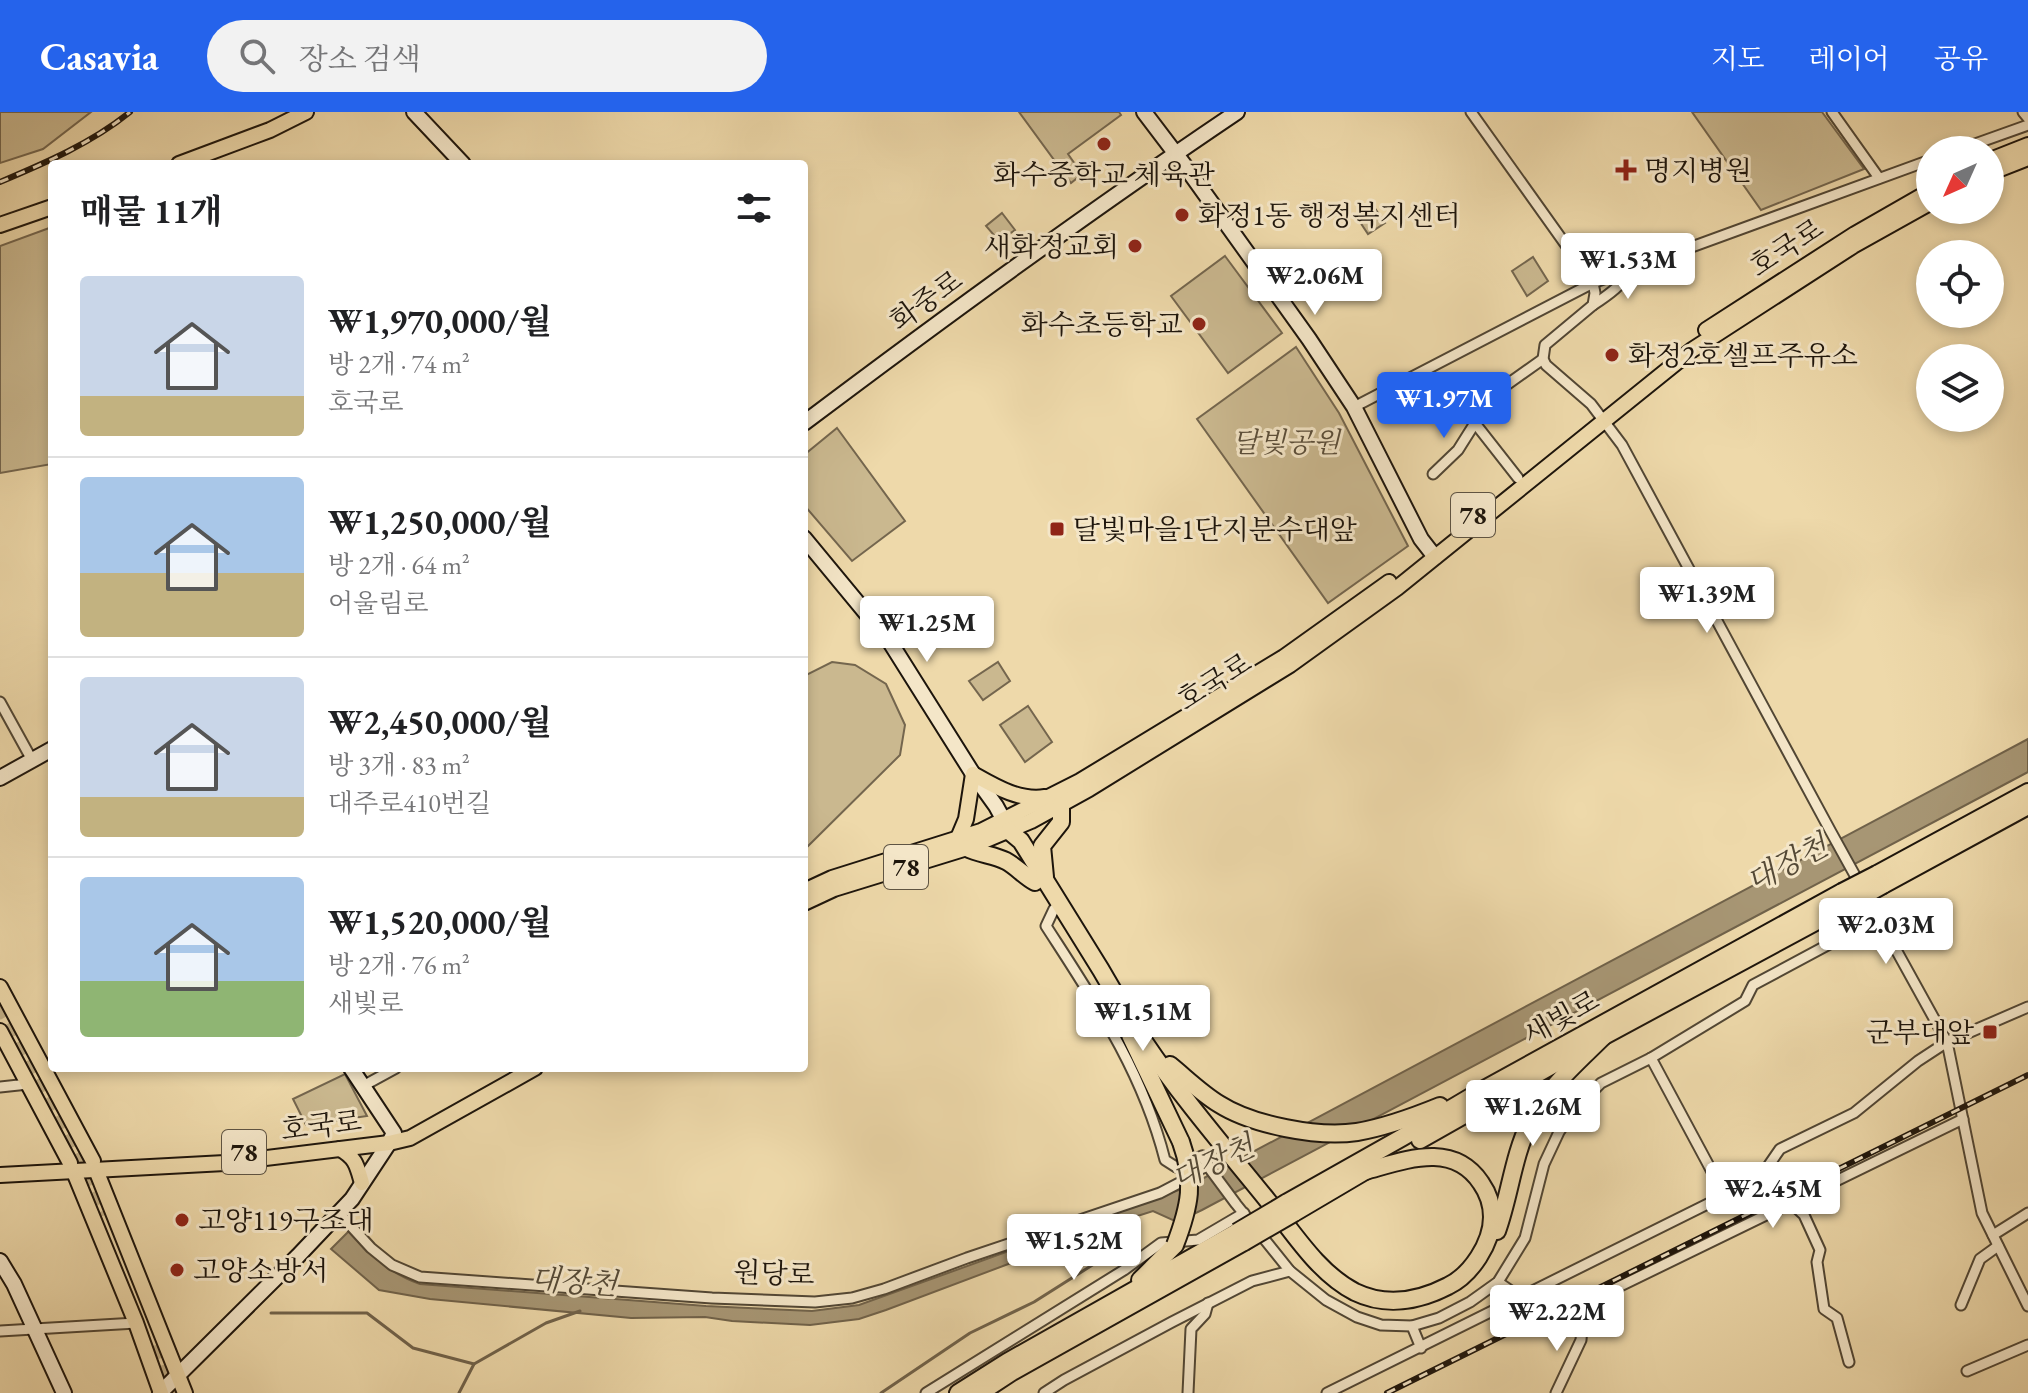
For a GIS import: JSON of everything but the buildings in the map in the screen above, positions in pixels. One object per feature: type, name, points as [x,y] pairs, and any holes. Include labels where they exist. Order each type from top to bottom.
[{"type":"highway","name":"새빛로","points":[[980,1393],[1241,1237],[1279,1207],[1479,1092],[1880,880],[2028,792]]},
{"type":"highway","points":[[1056,801],[1061,822],[1042,846],[1040,880],[1145,1043],[1207,1132]]},
{"type":"highway","name":"새빛로","points":[[1955,838],[2028,806]]},
{"type":"highway","points":[[1006,826],[1021,841],[1054,909],[1131,1038],[1186,1158],[1190,1198],[1175,1245],[1123,1297]]},
{"type":"highway","points":[[962,843],[978,853],[1014,865],[1024,876],[1040,880]]},
{"type":"highway","name":"새빛로","points":[[1279,1207],[1365,1171],[1845,898]]},
{"type":"highway","points":[[1112,1006],[1207,1132],[1279,1207],[1309,1252],[1334,1277],[1355,1292],[1399,1301],[1428,1296],[1457,1282],[1478,1260],[1492,1217],[1487,1192],[1476,1176],[1462,1164],[1444,1157],[1420,1157],[1365,1171]]},
{"type":"highway","points":[[1279,1207],[1305,1257],[1349,1297],[1369,1305],[1400,1308],[1429,1302],[1458,1288],[1490,1251],[1516,1158],[1530,1121],[1552,1090],[1604,1036]]},
{"type":"highway","points":[[1145,1043],[1220,1105],[1274,1126],[1307,1132],[1354,1133],[1395,1123],[1479,1092]]},
{"type":"highway","name":"새빛로","points":[[958,1393],[1123,1297],[1241,1237]]},
{"type":"main road","points":[[190,160],[270,130],[306,112]]},
{"type":"main road","points":[[414,112],[459,160]]},
{"type":"main road","points":[[1144,112],[1309,339],[1354,407],[1421,539],[1432,554]]},
{"type":"main road","name":"화중로","points":[[808,420],[933,326],[1237,112]]},
{"type":"main road","points":[[2004,154],[2028,145]]},
{"type":"main road","points":[[2004,167],[2028,158]]},
{"type":"main road","name":"호국로","points":[[1432,554],[1602,417],[1689,341],[1855,234],[1916,199]]},
{"type":"main road","points":[[0,225],[48,208]]},
{"type":"main road","name":"호국로","points":[[808,901],[1006,826],[1056,801],[1290,665],[1386,596],[1518,478],[1692,350],[1853,246],[1916,211]]},
{"type":"main road","points":[[808,543],[890,642],[1006,826]]},
{"type":"main road","points":[[0,778],[48,751]]},
{"type":"main road","points":[[973,774],[1021,796],[1056,801]]},
{"type":"main road","points":[[962,843],[973,774]]},
{"type":"main road","name":"호국로","points":[[808,889],[832,878],[962,843]]},
{"type":"main road","points":[[0,987],[95,1166],[185,1393]]},
{"type":"main road","points":[[0,1031],[72,1168],[136,1323],[160,1393],[352,1199],[391,1138],[354,1072]]},
{"type":"main road","name":"호국로","points":[[149,1163],[225,1163],[340,1149],[391,1138],[508,1072]]},
{"type":"main road","name":"호국로","points":[[0,1175],[410,1138],[528,1072]]},
{"type":"main road","points":[[340,1149],[351,1155],[362,1183]]},
{"type":"main road","name":"호국로","points":[[0,1168],[72,1168]]},
{"type":"main road","points":[[0,1261],[14,1284],[64,1393]]},
{"type":"street","points":[[1471,112],[1593,283],[1593,305]]},
{"type":"street","points":[[1832,112],[1879,178]]},
{"type":"street","points":[[2023,112],[2028,118]]},
{"type":"street","points":[[1997,136],[2028,125]]},
{"type":"street","points":[[1354,407],[1593,283],[1916,165]]},
{"type":"street","points":[[1634,267],[1611,294],[1545,345],[1543,359],[1591,404],[1632,462],[1947,1042],[1982,1213],[2028,1306]]},
{"type":"street","points":[[1518,478],[1467,413],[1543,359]]},
{"type":"street","points":[[1433,474],[1458,450],[1475,423]]},
{"type":"street","points":[[0,702],[32,760]]},
{"type":"street","points":[[1054,909],[1046,926],[1124,1052],[1158,1133],[1165,1160],[1176,1167],[1202,1156],[1290,1271],[1326,1300],[1357,1317],[1381,1325],[1412,1326],[1439,1318],[1470,1302],[1498,1282],[1525,1238],[1544,1164],[1559,1132],[1573,1111],[1601,1083],[1651,1058],[1745,1001],[1753,985],[1878,918]]},
{"type":"street","points":[[1327,1393],[1760,1178],[1780,1149],[1854,1113],[1918,1061],[1947,1042],[2028,1007]]},
{"type":"street","points":[[1651,1058],[1724,1194]]},
{"type":"street","points":[[363,1086],[389,1072]]},
{"type":"street","points":[[0,1087],[28,1084]]},
{"type":"street","points":[[1556,1393],[1581,1340],[1582,1328],[1569,1311],[1963,1119]]},
{"type":"street","name":"원당로","points":[[339,1213],[371,1248],[392,1265],[420,1277],[712,1298],[815,1302],[852,1298],[884,1289],[1160,1193],[1208,1167]]},
{"type":"street","points":[[1791,1203],[1804,1215],[1820,1250],[1817,1262],[1824,1309],[1837,1318],[1849,1362]]},
{"type":"street","points":[[926,1393],[1124,1270],[1161,1243],[1198,1240],[1244,1213]]},
{"type":"street","points":[[1993,1235],[2028,1213]]},
{"type":"street","points":[[1961,1305],[1980,1259],[1998,1246]]},
{"type":"street","points":[[1044,1393],[1252,1281],[1290,1271]]},
{"type":"street","points":[[1498,1282],[1521,1298]]},
{"type":"street","points":[[1188,1393],[1191,1329],[1205,1314],[1208,1303]]},
{"type":"street","points":[[0,1331],[136,1323]]},
{"type":"street","points":[[1412,1326],[1421,1348]]},
{"type":"street","points":[[1967,1371],[2028,1345]]},
{"type":"green space","points":[[0,112],[91,112],[43,149],[0,163]]},
{"type":"green space","points":[[1019,112],[1119,112],[1121,115],[1068,154],[1082,174],[1071,183]]},
{"type":"green space","points":[[1692,112],[1822,112],[1864,169],[1761,210]]},
{"type":"green space","points":[[1372,204],[1385,223],[1368,234],[1356,216]]},
{"type":"green space","points":[[1002,213],[1015,230],[999,241],[986,226]]},
{"type":"green space","points":[[48,228],[48,465],[0,473],[0,246]]},
{"type":"green space","points":[[1225,256],[1282,333],[1228,373],[1171,296]]},
{"type":"green space","points":[[1533,257],[1548,281],[1527,296],[1512,271]]},
{"type":"green space","name":"달빛공원","points":[[1296,347],[1339,413],[1408,546],[1328,603],[1197,419]]},
{"type":"green space","points":[[837,428],[905,521],[852,561],[808,510],[808,452]]},
{"type":"green space","points":[[832,662],[855,665],[886,684],[905,725],[900,755],[808,846],[808,674]]},
{"type":"green space","points":[[998,662],[1010,681],[983,700],[969,681]]},
{"type":"green space","points":[[1028,706],[1052,742],[1025,762],[1000,725]]},
{"type":"green space","points":[[345,1074],[367,1116],[306,1125],[293,1099]]},
{"type":"shaded area","points":[[2028,739],[2028,772],[1202,1210],[1177,1222],[1153,1211],[859,1319],[810,1325],[705,1317],[631,1318],[430,1299],[379,1290],[331,1249],[349,1231],[381,1262],[399,1275],[420,1284],[706,1306],[812,1311],[859,1305],[1187,1187]]},
{"type":"waterway","points":[[881,1393],[970,1333],[1034,1302],[1124,1245],[1128,1218]]},
{"type":"waterway","name":"대장천","points":[[459,1393],[474,1364],[546,1323],[580,1311]]},
{"type":"waterway","points":[[271,1313],[367,1313],[413,1348],[474,1364]]},
{"type":"tunnel","points":[[0,1004],[57,1108],[107,1214]]},
{"type":"tunnel","points":[[159,1344],[176,1393]]},
{"type":"railway","points":[[51,160],[84,143],[130,112]]},
{"type":"railway","points":[[0,182],[48,161]]},
{"type":"railway","points":[[1387,1393],[2028,1075]]},
{"type":"place","name":"화수중학교 체육관","points":[[1104,144]]},
{"type":"place","name":"명지병원","points":[[1626,170]]},
{"type":"place","name":"화정1동 행정복지센터","points":[[1182,215]]},
{"type":"place","name":"새화정교회","points":[[1135,246]]},
{"type":"place","name":"화수초등학교","points":[[1199,324]]},
{"type":"place","name":"화정2호셀프주유소","points":[[1612,355]]},
{"type":"place","name":"달빛마을1단지분수대앞","points":[[1057,529]]},
{"type":"place","name":"군부대앞","points":[[1990,1032]]},
{"type":"place","name":"고양119구조대","points":[[182,1220]]},
{"type":"place","name":"고양소방서","points":[[177,1270]]}]
